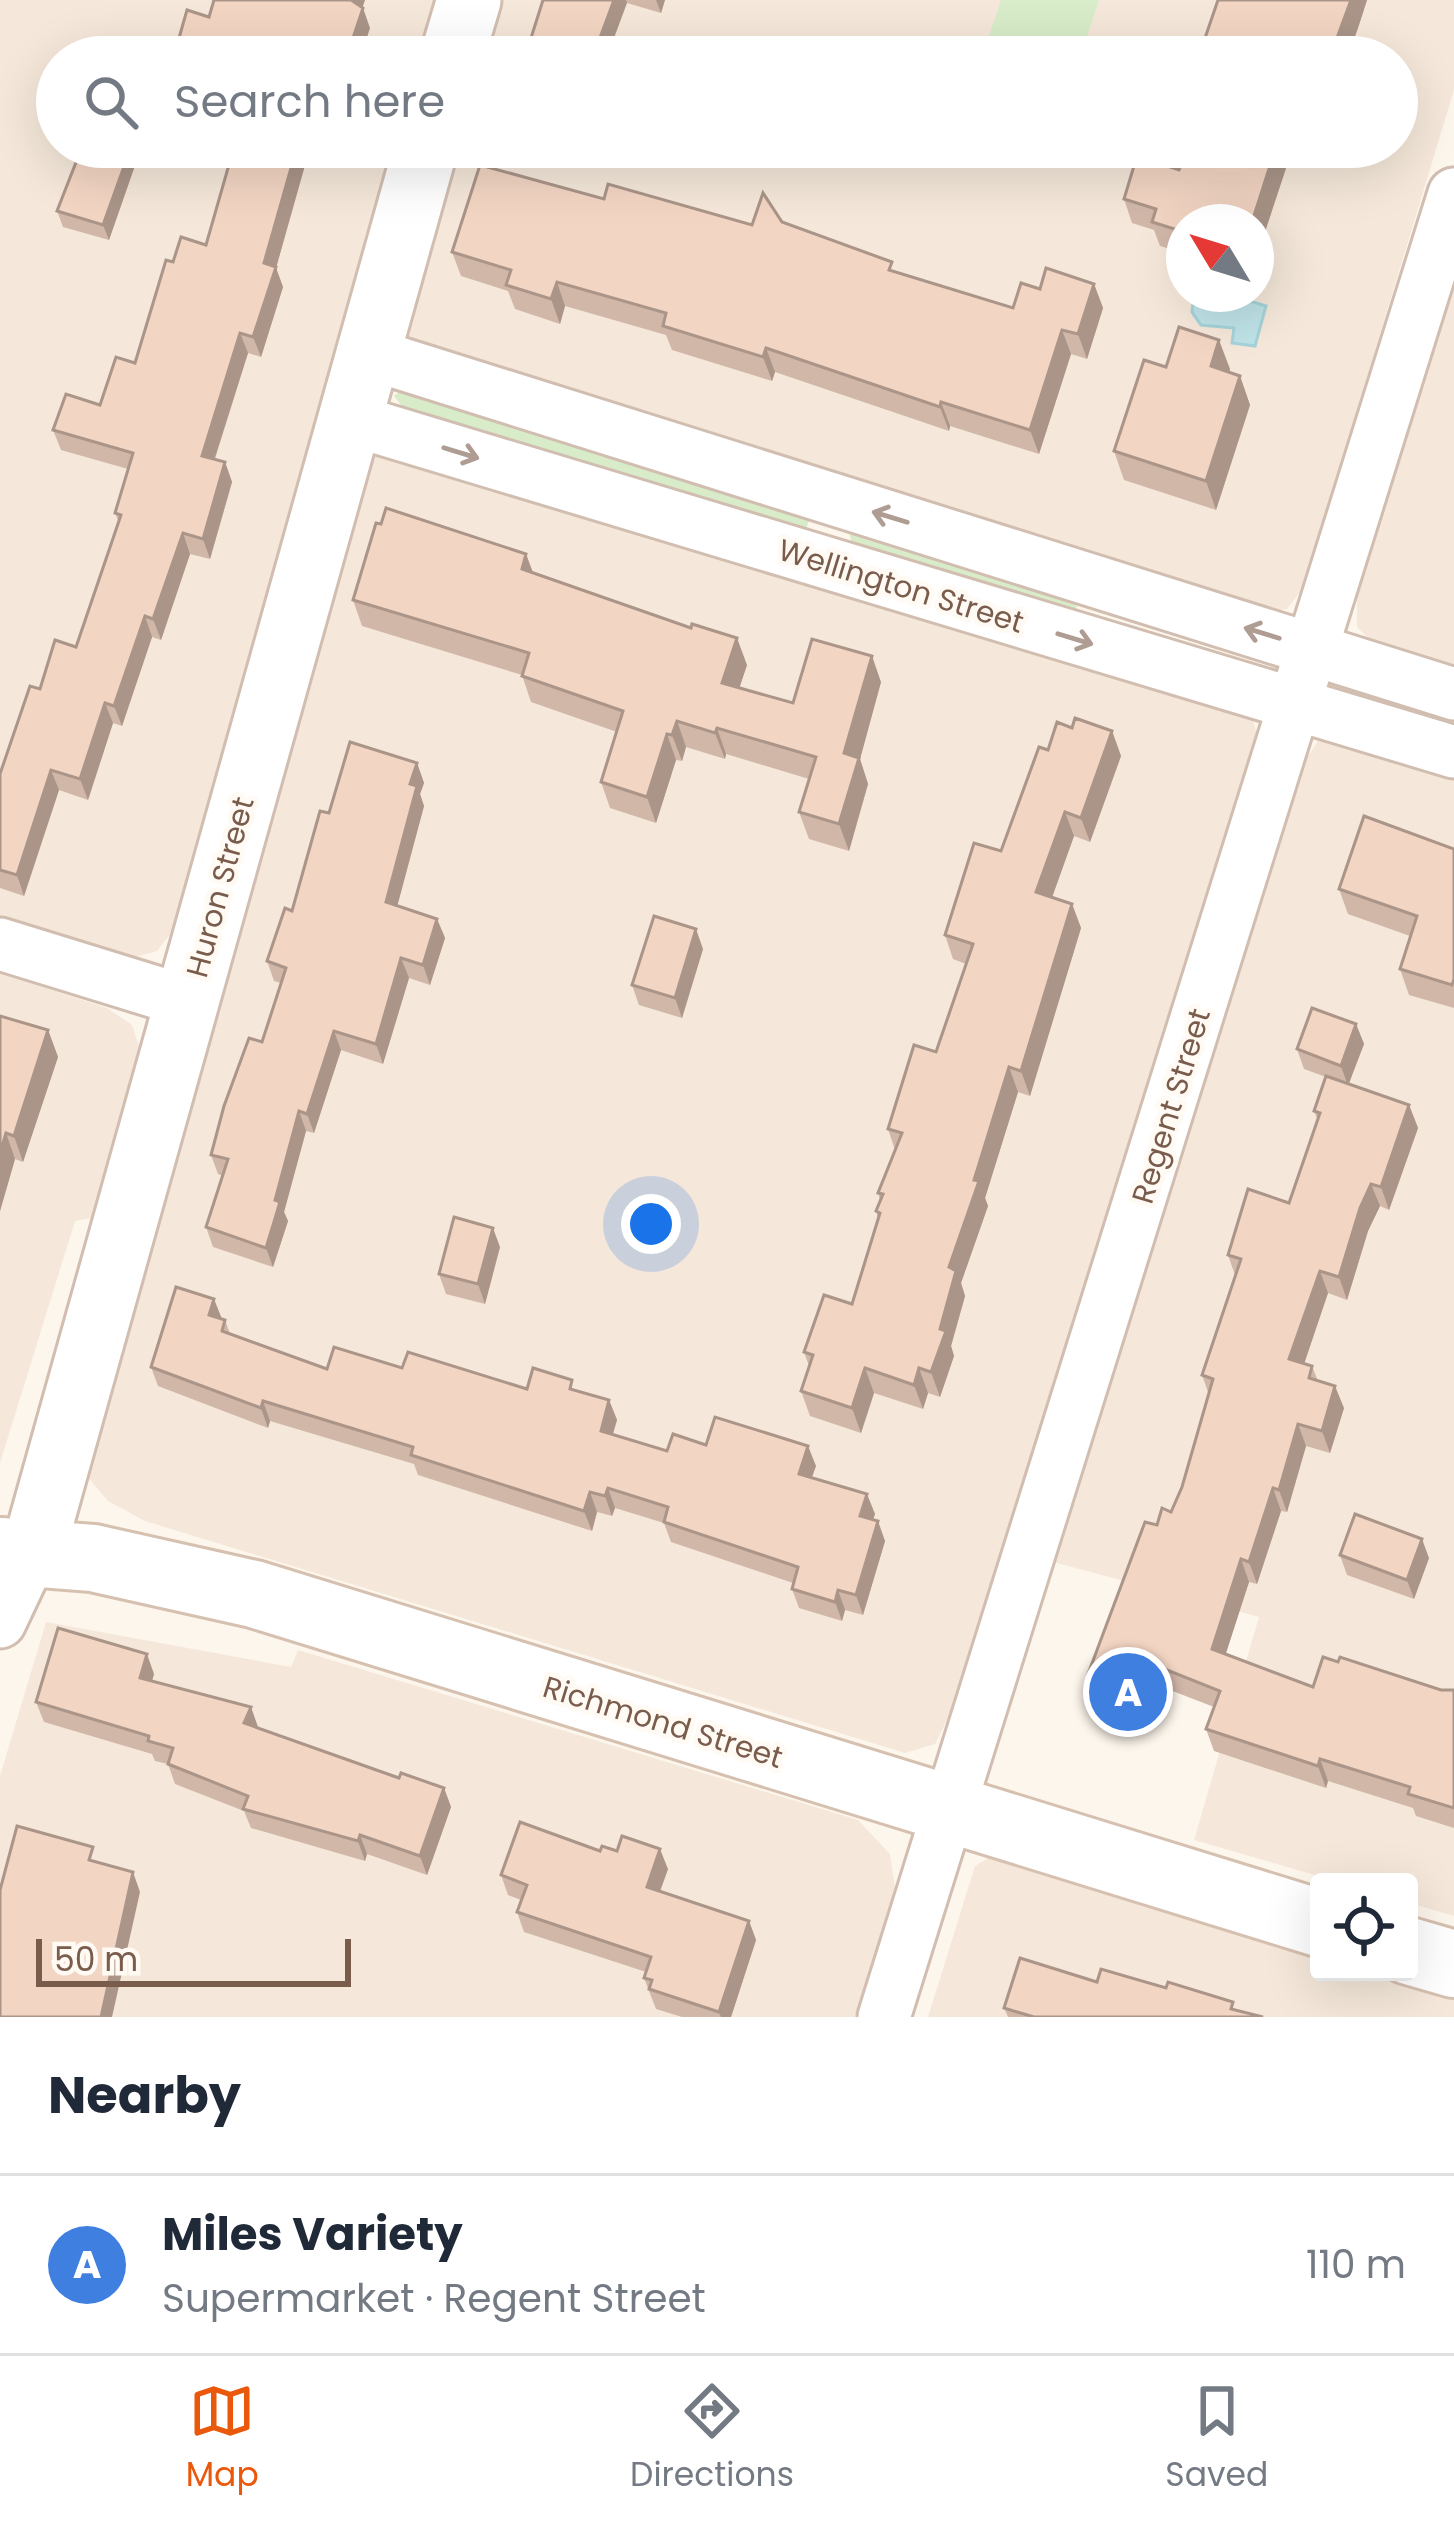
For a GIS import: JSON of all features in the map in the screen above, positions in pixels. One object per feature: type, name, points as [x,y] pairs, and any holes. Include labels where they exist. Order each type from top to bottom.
[{"type":"main road","name":"Richmond Street","points":[[16,1552],[93,1558],[254,1594],[1310,1921]]},
{"type":"main road","points":[[1418,1954],[1454,1964]]},
{"type":"street","points":[[458,36],[469,0]]},
{"type":"street","name":"Huron Street","points":[[0,1622],[16,1552],[188,1002],[420,168]]},
{"type":"street","name":"Regent Street","points":[[884,2017],[1316,650],[1454,194]]},
{"type":"street","name":"Wellington Street","points":[[367,353],[1454,694]]},
{"type":"street","name":"Wellington Street","points":[[349,419],[1454,752]]},
{"type":"street","points":[[0,944],[188,1002]]},
{"type":"shaded area","points":[[0,0],[439,0],[429,36],[36,36],[36,168],[391,168],[175,928],[157,951],[125,960],[0,920]]},
{"type":"shaded area","points":[[494,0],[1454,0],[1454,90],[1303,588],[1287,609],[1254,614],[408,345],[408,298],[445,168],[1418,168],[1418,36],[483,36]]},
{"type":"shaded area","points":[[1454,276],[1454,670],[1376,646],[1357,627],[1357,589]]},
{"type":"shaded area","points":[[378,449],[1252,715],[1258,739],[952,1710],[935,1744],[905,1753],[145,1521],[108,1501],[85,1474],[357,470]]},
{"type":"shaded area","points":[[1322,735],[1454,764],[1454,1916],[1418,1906],[1418,1873],[1310,1874],[1194,1840],[1259,1617],[1053,1562],[1301,767]]},
{"type":"shaded area","points":[[0,973],[107,1008],[132,1025],[140,1049],[97,1217],[75,1221],[0,1463]]},
{"type":"shaded area","points":[[46,1622],[291,1667],[298,1650],[858,1820],[890,1854],[895,1889],[856,2017],[0,2017],[0,1776]]},
{"type":"shaded area","points":[[1000,1851],[1310,1947],[1310,1981],[1418,1981],[1454,1992],[1454,2017],[928,2017],[975,1866]]},
{"type":"green space","points":[[1001,0],[1099,0],[1087,36],[989,36]]},
{"type":"green space","points":[[408,385],[812,512],[804,535],[405,410],[394,396]]},
{"type":"green space","points":[[863,525],[1074,595],[1077,609],[1070,618],[853,549],[849,531]]},
{"type":"water","points":[[1192,312],[1264,312],[1255,346],[1232,343],[1234,328],[1201,325]]},
{"type":"building","points":[[214,0],[351,0],[363,8],[354,36],[180,36],[187,10],[209,17]]},
{"type":"building","points":[[543,0],[614,0],[601,36],[532,36]]},
{"type":"building","points":[[1218,0],[1351,0],[1338,36],[1206,36]]},
{"type":"building","points":[[74,168],[123,168],[103,225],[57,211]]},
{"type":"building","points":[[228,168],[291,168],[264,263],[276,267],[253,337],[240,333],[202,456],[225,462],[203,539],[183,533],[153,619],[145,616],[114,706],[105,703],[80,779],[51,770],[17,875],[0,870],[0,774],[30,686],[40,689],[55,640],[76,647],[121,515],[115,513],[133,453],[53,430],[66,394],[100,405],[116,357],[135,363],[166,260],[173,262],[181,237],[206,245]]},
{"type":"building","points":[[479,168],[491,168],[604,199],[608,184],[752,225],[763,193],[782,222],[892,262],[889,270],[1013,308],[1021,283],[1040,289],[1046,268],[1094,284],[1078,334],[1062,330],[1030,430],[941,402],[940,407],[766,348],[763,357],[663,326],[666,313],[557,282],[551,299],[506,285],[511,270],[452,252]]},
{"type":"building","points":[[1133,168],[1269,168],[1258,204],[1166,204],[1166,226],[1152,222],[1156,209],[1124,199]]},
{"type":"building","points":[[1179,327],[1219,340],[1211,366],[1240,376],[1206,481],[1114,451],[1144,360],[1166,367]]},
{"type":"building","points":[[386,508],[526,554],[522,569],[691,628],[692,624],[737,638],[722,683],[793,703],[812,639],[872,656],[844,753],[859,758],[839,824],[799,812],[816,757],[717,728],[715,733],[677,721],[672,735],[667,734],[647,797],[601,782],[623,711],[522,676],[529,653],[353,600],[376,523],[381,524]]},
{"type":"building","points":[[1075,718],[1112,731],[1081,818],[1065,812],[1036,892],[1072,904],[1021,1071],[1009,1067],[974,1180],[979,1181],[949,1267],[956,1271],[940,1329],[946,1331],[931,1372],[919,1368],[914,1385],[865,1368],[852,1408],[801,1391],[813,1355],[804,1352],[824,1295],[852,1304],[880,1213],[876,1211],[883,1194],[878,1193],[902,1133],[888,1129],[914,1045],[936,1052],[973,944],[945,935],[974,843],[1001,851],[1039,747],[1048,750],[1057,722],[1072,728]]},
{"type":"building","points":[[350,742],[417,763],[410,784],[417,786],[386,902],[437,919],[423,965],[401,958],[376,1044],[334,1031],[307,1114],[299,1111],[266,1248],[206,1227],[228,1159],[211,1155],[249,1038],[262,1042],[286,968],[267,961],[285,908],[292,911],[320,811],[329,813]]},
{"type":"building","points":[[1364,816],[1454,849],[1452,985],[1400,969],[1417,916],[1339,889]]},
{"type":"building","points":[[654,916],[696,929],[675,998],[632,985]]},
{"type":"building","points":[[1312,1008],[1356,1024],[1341,1066],[1297,1049]]},
{"type":"building","points":[[0,1016],[48,1030],[14,1136],[6,1133],[0,1153]]},
{"type":"building","points":[[1326,1076],[1409,1105],[1381,1187],[1371,1184],[1360,1208],[1339,1277],[1320,1271],[1289,1359],[1312,1366],[1309,1378],[1335,1386],[1322,1431],[1298,1424],[1279,1490],[1273,1488],[1249,1562],[1241,1559],[1212,1649],[1313,1687],[1323,1657],[1338,1662],[1340,1657],[1441,1690],[1454,1690],[1454,1808],[1408,1794],[1410,1787],[1320,1759],[1318,1766],[1206,1729],[1220,1691],[1162,1668],[1150,1694],[1088,1674],[1145,1522],[1157,1525],[1162,1508],[1171,1512],[1182,1487],[1213,1379],[1202,1375],[1241,1259],[1228,1255],[1248,1189],[1289,1203],[1320,1113],[1314,1111]]},
{"type":"building","points":[[454,1217],[493,1228],[478,1284],[439,1274]]},
{"type":"building","points":[[176,1287],[214,1299],[209,1315],[225,1320],[222,1331],[327,1369],[334,1347],[402,1368],[408,1352],[527,1389],[533,1368],[572,1380],[570,1389],[609,1400],[601,1431],[667,1451],[673,1434],[706,1445],[715,1417],[808,1446],[799,1474],[867,1494],[860,1516],[878,1521],[856,1595],[838,1590],[835,1602],[792,1589],[798,1567],[664,1522],[668,1507],[608,1488],[605,1496],[590,1492],[584,1511],[411,1455],[413,1447],[263,1401],[261,1408],[151,1367]]},
{"type":"building","points":[[1355,1514],[1422,1539],[1407,1580],[1340,1555]]},
{"type":"building","points":[[58,1628],[147,1654],[140,1678],[251,1707],[244,1723],[399,1778],[401,1773],[444,1788],[420,1856],[360,1835],[358,1841],[243,1809],[248,1796],[168,1764],[173,1748],[148,1741],[149,1736],[36,1702]]},
{"type":"building","points":[[520,1822],[600,1851],[602,1846],[617,1851],[622,1836],[660,1849],[647,1887],[749,1921],[719,2012],[649,1989],[652,1980],[644,1978],[651,1957],[517,1912],[527,1885],[501,1875]]},
{"type":"building","points":[[17,1826],[93,1847],[89,1860],[133,1872],[101,2017],[0,2017],[0,1890]]},
{"type":"building","points":[[1020,1958],[1097,1982],[1101,1969],[1166,1988],[1168,1982],[1233,2002],[1231,2009],[1263,2017],[1034,2017],[1004,2008]]},
{"type":"place","name":"Miles Variety","points":[[1128,1692]]}]
